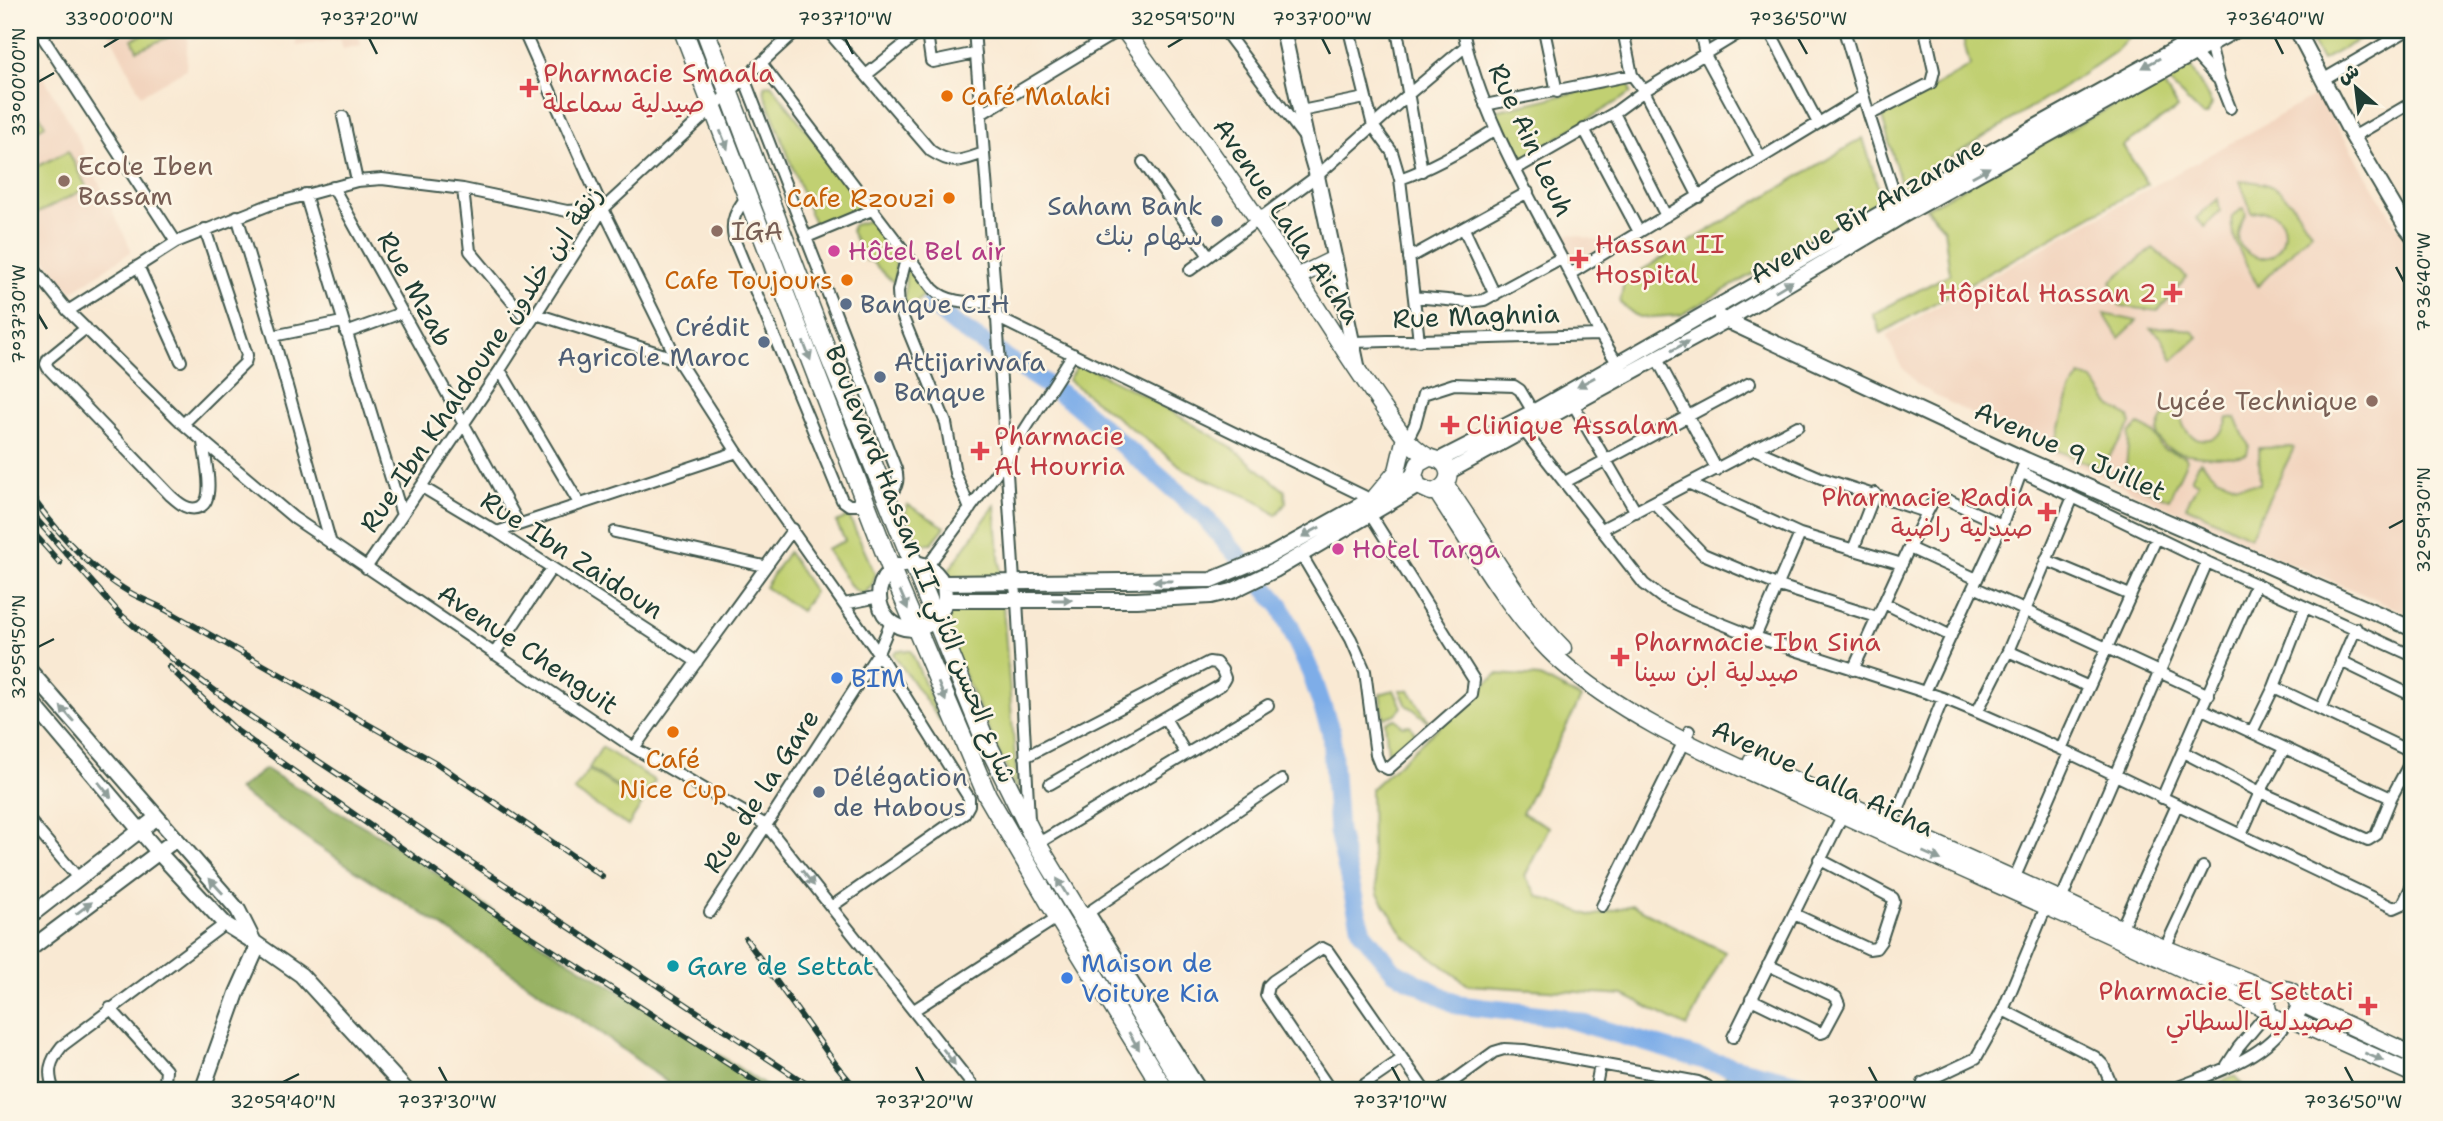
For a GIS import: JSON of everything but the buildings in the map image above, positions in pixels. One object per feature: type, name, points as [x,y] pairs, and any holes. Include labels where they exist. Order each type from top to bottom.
[{"type":"main road","name":"Boulevard Hassan II شارع الحسن الثاني","points":[[683,30],[892,571],[987,795],[1058,918],[1165,1091]]},
{"type":"main road","name":"Boulevard Hassan II شارع الحسن الثاني","points":[[705,30],[886,498],[919,565],[935,620],[983,735],[1033,837],[1084,914],[1187,1091]]},
{"type":"main road","name":"Avenue Lalla Aicha","points":[[1121,30],[1204,140],[1358,372],[1561,647],[1618,693],[1687,736],[2268,1011],[2277,1020],[2289,1019],[2413,1074]]},
{"type":"main road","points":[[1297,277],[1334,259]]},
{"type":"main road","points":[[1372,503],[1397,471],[1407,439]]},
{"type":"main road","name":"Avenue Lalla Aicha","points":[[1890,830],[2014,879],[2165,948],[2275,992],[2289,991],[2298,1002],[2413,1055]]},
{"type":"main road","points":[[2268,1011],[2268,999],[2275,992]]},
{"type":"main road","points":[[2289,1019],[2297,1012],[2298,1002]]},
{"type":"street","points":[[38,30],[176,242]]},
{"type":"street","points":[[523,30],[603,209],[677,359],[737,452],[878,653],[969,798],[964,814],[831,906]]},
{"type":"street","name":"Rue Ibn Khaldoune زنقة ابن خلدون","points":[[366,568],[500,370],[603,209],[797,30]]},
{"type":"street","points":[[827,30],[931,151],[948,162],[957,162],[984,153]]},
{"type":"street","points":[[974,30],[1017,600],[1025,757],[1033,837],[1186,754],[1268,705]]},
{"type":"street","points":[[981,114],[1121,30]]},
{"type":"street","points":[[1224,30],[1307,142]]},
{"type":"street","points":[[1283,30],[1358,372]]},
{"type":"street","points":[[1349,30],[1373,126],[1392,152],[1400,179],[1419,341]]},
{"type":"street","points":[[1397,30],[1422,171]]},
{"type":"street","name":"Rue Ain Leuh","points":[[1462,30],[1485,105],[1496,129],[1600,335],[1622,370]]},
{"type":"street","points":[[1544,30],[1558,92]]},
{"type":"street","points":[[1623,30],[1632,75],[1644,91],[1699,197]]},
{"type":"street","points":[[1699,30],[1705,55],[1761,158]]},
{"type":"street","points":[[1516,169],[1614,113],[1644,91],[1744,30]]},
{"type":"street","points":[[1769,30],[1818,123]]},
{"type":"street","points":[[1844,30],[1900,210]]},
{"type":"street","points":[[1869,115],[1931,83],[1934,71],[1925,30]]},
{"type":"street","name":"Avenue Bir Anzarane","points":[[945,600],[1136,600],[1211,596],[1245,585],[1272,563],[1347,512],[1372,503],[1524,431],[1573,404],[1710,313],[1900,210],[2189,42],[2207,34],[2236,30]]},
{"type":"street","points":[[2298,30],[2353,137],[2411,229]]},
{"type":"street","points":[[2324,79],[2409,30]]},
{"type":"street","points":[[866,75],[920,32],[927,33],[933,62],[976,52]]},
{"type":"street","points":[[2207,34],[2219,80],[2230,108]]},
{"type":"street","points":[[2189,42],[2219,80]]},
{"type":"street","points":[[1190,271],[1317,176],[1466,46]]},
{"type":"street","points":[[761,63],[872,211],[938,293],[958,301],[996,303]]},
{"type":"street","points":[[1485,105],[1632,75]]},
{"type":"street","points":[[744,78],[898,478],[895,489],[886,498]]},
{"type":"street","points":[[1570,274],[1863,96]]},
{"type":"street","points":[[1301,111],[1365,97]]},
{"type":"street","points":[[2353,137],[2413,102]]},
{"type":"street","points":[[1614,113],[1666,216]]},
{"type":"street","points":[[343,117],[357,181]]},
{"type":"street","points":[[1400,179],[1455,155],[1496,129]]},
{"type":"street","points":[[1584,129],[1639,232]]},
{"type":"street","points":[[1143,162],[1209,256]]},
{"type":"street","points":[[68,311],[176,242],[237,216],[357,181],[382,179],[463,189],[567,211],[603,209]]},
{"type":"street","name":"Rue Mzab","points":[[333,187],[519,524]]},
{"type":"street","points":[[463,189],[470,251],[533,319],[677,359]]},
{"type":"street","points":[[1409,258],[1528,192]]},
{"type":"street","points":[[305,194],[402,514]]},
{"type":"street","points":[[747,196],[734,213],[734,239],[842,500],[849,505],[867,505]]},
{"type":"street","name":"Avenue Bir Anzarane","points":[[1431,474],[1533,412],[1622,370],[1657,359],[1725,321],[1900,210]]},
{"type":"street","points":[[807,237],[872,211]]},
{"type":"street","points":[[237,216],[331,544]]},
{"type":"street","points":[[183,424],[245,363],[247,355],[205,229]]},
{"type":"street","points":[[1464,229],[1495,295]]},
{"type":"street","points":[[908,255],[898,291],[899,308],[946,423],[955,473],[970,509]]},
{"type":"street","points":[[1414,297],[1474,302],[1495,295],[1561,258]]},
{"type":"street","name":"Avenue Chenguit","points":[[30,264],[68,311],[183,424],[269,498],[366,568],[634,748],[766,825],[977,1091]]},
{"type":"street","points":[[138,266],[181,361]]},
{"type":"street","points":[[804,289],[825,283]]},
{"type":"street","points":[[273,335],[344,328],[401,313]]},
{"type":"street","name":"Avenue 9 Juillet","points":[[1710,313],[2024,466],[2413,629]]},
{"type":"street","points":[[997,321],[1073,354],[1372,503],[1474,680],[1472,695],[1388,769],[1380,765],[1376,755],[1368,684],[1362,663],[1351,639],[1301,554]]},
{"type":"street","points":[[86,328],[48,359],[48,368],[170,495],[186,508],[198,508],[208,499],[203,442]]},
{"type":"street","name":"Rue Maghnia","points":[[1353,342],[1600,335]]},
{"type":"street","points":[[919,565],[936,574],[942,583],[945,600],[942,611],[927,626],[903,628],[891,622],[882,610],[879,597],[885,578],[892,571],[919,565],[970,509],[1005,461],[1073,354]]},
{"type":"street","points":[[1657,359],[1717,470]]},
{"type":"street","points":[[500,370],[579,503]]},
{"type":"street","points":[[1565,482],[1750,383]]},
{"type":"street","points":[[1407,439],[1415,424],[1423,394],[1448,384],[1514,386],[1520,390],[1533,412]]},
{"type":"street","points":[[1573,404],[1636,512]]},
{"type":"street","points":[[1602,529],[1798,426]]},
{"type":"street","points":[[1524,431],[1644,584],[1654,593],[1690,611],[1755,637],[1943,698],[1977,712],[2065,751],[2394,908],[2403,904],[2413,883]]},
{"type":"street","points":[[1754,449],[1822,478],[1875,493],[1926,512]]},
{"type":"street","points":[[496,532],[737,452]]},
{"type":"street","points":[[1925,692],[2002,525],[2024,466],[2073,497],[2207,562],[2413,656]]},
{"type":"street","points":[[1690,484],[1800,534],[1902,564]]},
{"type":"street","name":"Rue Ibn Zaidoun","points":[[422,487],[697,662]]},
{"type":"street","points":[[1347,512],[1349,490]]},
{"type":"street","points":[[1853,550],[1875,493]]},
{"type":"street","points":[[1977,712],[2008,651],[2073,497]]},
{"type":"street","points":[[1853,670],[1934,499],[1939,498],[2002,525]]},
{"type":"street","name":"Avenue Bir Anzarane","points":[[942,583],[1199,581],[1301,554],[1372,503]]},
{"type":"street","points":[[1654,503],[1703,554],[1779,586],[1877,617]]},
{"type":"street","points":[[634,748],[793,529]]},
{"type":"street","points":[[615,532],[764,566]]},
{"type":"street","points":[[1755,637],[1800,534]]},
{"type":"street","points":[[2014,879],[2089,687],[2157,537]]},
{"type":"street","points":[[1909,548],[2024,610],[2209,695]]},
{"type":"street","points":[[2046,560],[2130,596]]},
{"type":"street","points":[[2061,900],[2207,562]]},
{"type":"street","points":[[495,654],[551,569]]},
{"type":"street","points":[[2162,798],[2256,584]]},
{"type":"street","points":[[844,604],[879,597]]},
{"type":"street","points":[[1884,603],[1951,636]]},
{"type":"street","points":[[2252,732],[2274,687],[2305,607]]},
{"type":"street","name":"Rue de la Gare","points":[[710,912],[878,653],[891,622]]},
{"type":"street","points":[[2321,709],[2356,628]]},
{"type":"street","points":[[2008,651],[2089,687]]},
{"type":"street","points":[[2341,661],[2413,696]]},
{"type":"street","points":[[1025,757],[1209,662],[1218,665],[1224,673],[1224,682],[1050,784]]},
{"type":"street","points":[[30,671],[238,910],[256,944],[202,1091]]},
{"type":"street","points":[[2183,752],[2260,792],[2372,840],[2413,755],[2274,687]]},
{"type":"street","points":[[1890,830],[1943,698]]},
{"type":"street","points":[[30,700],[159,853],[225,924],[301,975],[407,1091]]},
{"type":"street","points":[[2202,709],[2391,798]]},
{"type":"street","points":[[1165,718],[1186,754]]},
{"type":"street","points":[[1602,905],[1687,736]]},
{"type":"street","points":[[2241,835],[2260,792],[2284,749]]},
{"type":"street","points":[[1202,1091],[1084,914],[1282,780]]},
{"type":"street","points":[[2402,780],[2413,785]]},
{"type":"street","points":[[2121,929],[2177,805]]},
{"type":"street","points":[[1733,1037],[1845,810]]},
{"type":"street","points":[[30,916],[156,818]]},
{"type":"street","points":[[30,821],[78,878]]},
{"type":"street","points":[[30,949],[175,840]]},
{"type":"street","points":[[1794,914],[1869,949],[1876,948],[1881,941],[1893,898],[1819,859]]},
{"type":"street","points":[[2165,948],[2203,867]]},
{"type":"street","points":[[1923,1083],[1976,1058],[2003,1010],[2046,907]]},
{"type":"street","points":[[914,1010],[1058,918]]},
{"type":"street","points":[[54,1091],[49,1065],[62,1046],[225,924]]},
{"type":"street","points":[[1330,1091],[1266,995],[1268,986],[1273,981],[1320,948],[1328,951],[1425,1091]]},
{"type":"street","points":[[1751,999],[1821,1033],[1829,1026],[1839,1004],[1836,997],[1768,965]]},
{"type":"street","points":[[110,1008],[166,1070],[165,1082],[159,1091]]},
{"type":"street","points":[[2003,1010],[2095,1057],[2103,1065],[2114,1091]]},
{"type":"street","points":[[2225,1068],[2268,1011]]},
{"type":"street","points":[[2168,1091],[2225,1068],[2270,1042],[2289,1019]]},
{"type":"street","points":[[1440,1091],[1494,1052],[1504,1049],[1524,1050],[1698,1082],[1707,1086],[1709,1091]]},
{"type":"street","points":[[1356,1091],[1402,1059]]},
{"type":"street","points":[[1595,1091],[1600,1065]]},
{"type":"shaded area","points":[[108,30],[188,30],[186,69],[141,95]]},
{"type":"shaded area","points":[[303,30],[358,32],[361,45],[343,49],[340,39],[297,46],[296,38],[304,36]]},
{"type":"shaded area","name":"Ecole Iben Bassam","points":[[30,53],[70,123],[132,251],[72,292],[30,241]]},
{"type":"shaded area","name":"Hôpital Hassan 2","points":[[2318,94],[2406,241],[2406,251],[2413,253],[2413,616],[2257,549],[2014,436],[1954,405],[1919,386],[1901,366],[1886,335]]},
{"type":"shaded area","name":"Hassan II Hospital","points":[[1571,234],[1606,242],[1610,248],[1573,270],[1557,239]]},
{"type":"green space","points":[[155,30],[166,30],[169,37],[137,50],[132,39]]},
{"type":"green space","points":[[1961,30],[2134,30],[2115,52],[2061,89],[1902,188],[1882,117],[1970,66]]},
{"type":"green space","points":[[2305,30],[2377,30],[2322,60]]},
{"type":"green space","points":[[2189,64],[2212,104],[2207,115],[2202,115],[2164,78]]},
{"type":"green space","points":[[2160,80],[2178,108],[2123,146],[2148,184],[1881,333],[1873,314],[1950,274],[1944,228],[1926,208]]},
{"type":"green space","points":[[1629,82],[1631,93],[1521,160],[1495,111]]},
{"type":"green space","points":[[771,84],[864,206],[816,229],[765,95],[764,86]]},
{"type":"green space","points":[[30,99],[45,125],[33,132],[30,127]]},
{"type":"green space","points":[[1863,138],[1882,200],[1681,315],[1639,318],[1620,303],[1624,281]]},
{"type":"green space","points":[[68,151],[87,188],[34,215],[30,207],[30,170]]},
{"type":"green space","points":[[2240,181],[2266,184],[2283,194],[2311,232],[2258,286],[2236,242],[2232,216],[2244,208],[2246,215],[2240,225],[2239,240],[2249,254],[2262,258],[2273,255],[2280,247],[2284,237],[2283,226],[2278,217],[2268,212],[2252,213]]},
{"type":"green space","points":[[2218,199],[2220,211],[2205,227],[2196,218]]},
{"type":"green space","points":[[871,220],[894,248],[895,284],[870,260],[866,261],[851,231],[853,225]]},
{"type":"green space","points":[[2153,248],[2187,277],[2158,311],[2120,306],[2111,281]]},
{"type":"green space","points":[[906,265],[927,292],[910,308],[905,300]]},
{"type":"green space","points":[[2104,314],[2137,321],[2119,338]]},
{"type":"green space","points":[[2174,327],[2193,332],[2198,337],[2173,360],[2161,337],[2151,328]]},
{"type":"green space","points":[[1079,363],[1145,396],[1230,446],[1285,491],[1286,503],[1276,515],[1258,501],[1187,471],[1068,380]]},
{"type":"green space","points":[[2080,376],[2093,380],[2111,406],[2129,417],[2131,424],[2101,469],[2054,449],[2070,391]]},
{"type":"green space","points":[[2184,405],[2184,427],[2198,438],[2216,436],[2223,430],[2228,418],[2235,418],[2249,446],[2247,454],[2229,457],[2204,456],[2164,446],[2157,436],[2162,419],[2168,412]]},
{"type":"green space","points":[[2139,425],[2154,433],[2165,450],[2185,456],[2187,460],[2169,499],[2121,478],[2126,468],[2129,434]]},
{"type":"green space","points":[[2259,448],[2294,448],[2250,537],[2186,506],[2198,483],[2191,479],[2200,461],[2217,477],[2237,485],[2260,484]]},
{"type":"green space","points":[[907,504],[945,527],[932,543],[915,542],[905,514]]},
{"type":"green space","points":[[995,505],[1018,795],[947,637],[951,608],[949,570]]},
{"type":"green space","points":[[849,516],[875,574],[872,586],[862,594],[852,588],[826,549],[845,541],[836,522]]},
{"type":"green space","points":[[788,552],[814,592],[801,611],[765,587]]},
{"type":"green space","points":[[898,650],[911,651],[941,722],[893,654]]},
{"type":"green space","points":[[1497,674],[1540,677],[1581,698],[1522,813],[1549,827],[1525,876],[1538,896],[1592,916],[1632,905],[1725,952],[1687,1027],[1624,995],[1468,985],[1405,937],[1378,894],[1372,854],[1371,789]]},
{"type":"green space","points":[[1394,690],[1402,707],[1396,714],[1384,718],[1380,694]]},
{"type":"green space","points":[[1400,690],[1409,690],[1430,723],[1407,706]]},
{"type":"green space","points":[[1396,719],[1402,726],[1410,725],[1418,738],[1389,761],[1385,722]]},
{"type":"green space","points":[[602,747],[655,781],[641,801],[589,768]]},
{"type":"green space","points":[[265,769],[379,835],[544,945],[682,1030],[773,1091],[679,1091],[602,1034],[238,790]]},
{"type":"green space","points":[[589,770],[642,804],[628,826],[574,791]]},
{"type":"green space","points":[[1726,1076],[1755,1091],[1717,1091]]},
{"type":"green space","points":[[2235,1076],[2247,1091],[2201,1091]]},
{"type":"waterway","points":[[931,304],[956,325],[1073,402],[1201,513],[1280,605],[1311,673],[1331,732],[1338,832],[1362,932],[1394,971],[1458,1005],[1561,1017],[1704,1060],[1821,1091]]},
{"type":"railway","points":[[30,494],[74,548],[114,583],[438,764],[602,876]]},
{"type":"railway","points":[[30,512],[120,614],[176,662],[241,710],[817,1091]]},
{"type":"railway","points":[[30,529],[60,563]]},
{"type":"railway","points":[[169,667],[237,731],[479,903],[770,1091]]},
{"type":"railway","points":[[746,939],[858,1091]]},
{"type":"place","name":"Pharmacie Smaala صيدلية سماعلة","points":[[529,88]]},
{"type":"place","name":"Café Malaki","points":[[947,96]]},
{"type":"place","name":"Ecole Iben Bassam","points":[[64,181]]},
{"type":"place","name":"Cafe Rzouzi","points":[[949,198]]},
{"type":"place","name":"Saham Bank سهام بنك","points":[[1217,221]]},
{"type":"place","name":"IGA","points":[[717,231]]},
{"type":"place","name":"Hôtel Bel air","points":[[834,251]]},
{"type":"place","name":"Hassan II Hospital","points":[[1579,259]]},
{"type":"place","name":"Cafe Toujours","points":[[847,280]]},
{"type":"place","name":"Hôpital Hassan 2","points":[[2173,293]]},
{"type":"place","name":"Banque CIH","points":[[846,304]]},
{"type":"place","name":"Crédit Agricole Maroc","points":[[764,342]]},
{"type":"place","name":"Attijariwafa Banque","points":[[880,377]]},
{"type":"place","name":"Lycée Technique","points":[[2372,401]]},
{"type":"place","name":"Clinique Assalam","points":[[1450,425]]},
{"type":"place","name":"Pharmacie Al Hourria","points":[[980,451]]},
{"type":"place","name":"Pharmacie Radia صيدلية راضية","points":[[2047,512]]},
{"type":"place","name":"Hotel Targa","points":[[1338,549]]},
{"type":"place","name":"Pharmacie Ibn Sina صيدلية ابن سينا","points":[[1620,657]]},
{"type":"place","name":"BIM","points":[[837,678]]},
{"type":"place","name":"Café Nice Cup","points":[[673,732]]},
{"type":"place","name":"Délégation de Habous","points":[[819,792]]},
{"type":"place","name":"Gare de Settat","points":[[673,966]]},
{"type":"place","name":"Maison de Voiture Kia","points":[[1067,978]]},
{"type":"place","name":"Pharmacie El Settati صصيدلية السطاتي","points":[[2368,1006]]}]
